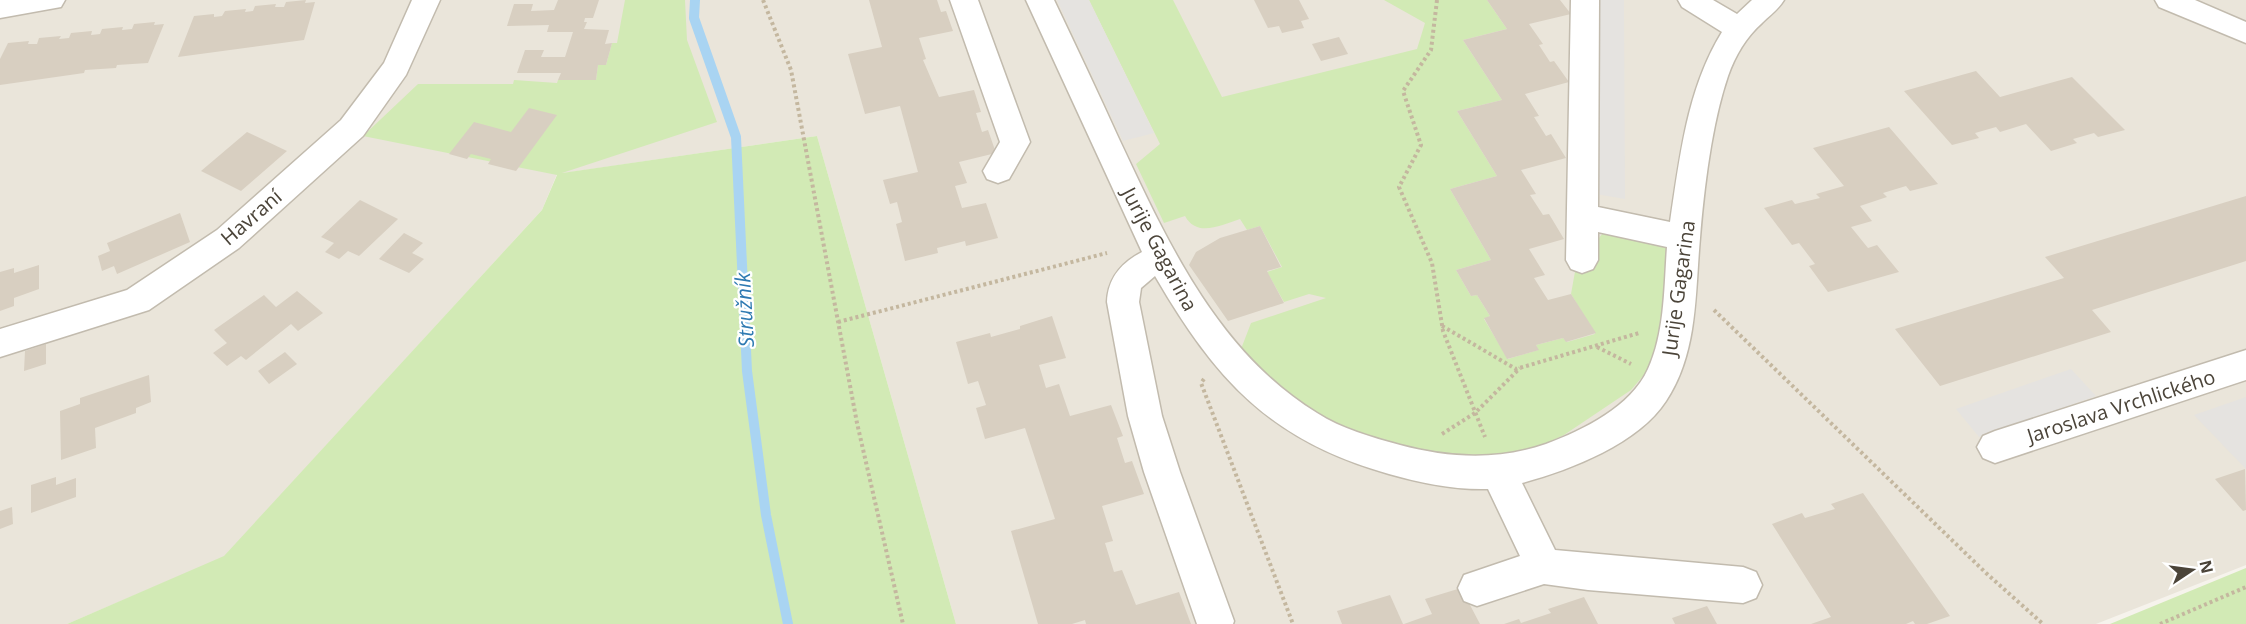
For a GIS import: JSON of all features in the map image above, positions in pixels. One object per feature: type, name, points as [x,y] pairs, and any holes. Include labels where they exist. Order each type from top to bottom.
[{"type":"street","points":[[0,8],[51,0]]},
{"type":"street","name":"Havraní","points":[[0,343],[137,300],[228,239],[352,128],[396,68],[426,0]]},
{"type":"street","points":[[964,0],[1015,142],[998,171]]},
{"type":"street","name":"Jurije Gagarina","points":[[1040,0],[1155,250],[1187,305],[1222,352],[1269,399],[1293,418],[1340,443],[1382,459],[1473,475],[1499,474],[1578,448],[1605,432],[1644,403],[1662,380],[1677,322],[1684,238],[1708,90],[1722,56],[1738,28],[1770,0]]},
{"type":"street","points":[[1582,260],[1585,0]]},
{"type":"street","points":[[1692,0],[1738,28]]},
{"type":"street","points":[[2169,0],[2246,33]]},
{"type":"street","points":[[1582,216],[1684,238]]},
{"type":"street","points":[[1155,250],[1131,276],[1123,292],[1123,302],[1145,416],[1162,472],[1215,621]]},
{"type":"street","name":"Jaroslava Vrchlického","points":[[1995,447],[2246,365]]},
{"type":"street","points":[[1499,474],[1545,566]]},
{"type":"street","points":[[1477,588],[1545,566],[1588,572],[1743,585]]},
{"type":"path","points":[[763,0],[791,70],[856,423],[903,624]]},
{"type":"path","points":[[1437,0],[1431,50],[1403,91],[1421,146],[1399,188],[1432,263],[1442,326],[1499,474]]},
{"type":"path","points":[[838,322],[1155,250]]},
{"type":"path","points":[[1714,308],[1719,317],[1744,342],[1986,573],[2043,624]]},
{"type":"path","points":[[1442,326],[1516,369],[1677,322]]},
{"type":"path","points":[[1222,352],[1201,382],[1293,624]]},
{"type":"path","points":[[1397,462],[1475,413],[1521,368]]},
{"type":"path","points":[[2160,624],[2246,587]]},
{"type":"shaded area","points":[[0,0],[2246,0],[2246,565],[2096,624],[956,624],[817,136],[557,174],[542,210],[224,557],[67,624],[0,624]]},
{"type":"shaded area","points":[[1057,0],[1089,0],[1154,133],[1123,141]]},
{"type":"shaded area","points":[[1593,0],[1624,0],[1625,199],[1590,193]]},
{"type":"shaded area","points":[[2071,369],[2096,396],[1979,437],[1956,409]]},
{"type":"shaded area","points":[[2246,397],[2246,469],[2194,415]]},
{"type":"green space","points":[[625,0],[685,0],[687,40],[717,122],[562,173],[817,136],[956,624],[67,624],[224,556],[542,210],[557,175],[363,136],[418,84],[513,84],[514,80],[557,83],[558,80],[596,80],[598,65],[606,65],[612,43],[617,43]]},
{"type":"green space","points":[[1089,0],[1173,0],[1222,97],[1417,49],[1425,23],[1384,0],[1487,0],[1507,29],[1463,40],[1502,100],[1457,111],[1497,176],[1450,189],[1491,260],[1456,270],[1471,296],[1477,295],[1490,316],[1484,319],[1508,359],[1538,350],[1536,345],[1563,338],[1567,342],[1595,334],[1571,294],[1576,266],[1603,233],[1609,231],[1663,244],[1670,254],[1661,332],[1649,369],[1631,390],[1564,435],[1534,449],[1507,456],[1443,456],[1380,440],[1336,424],[1283,392],[1241,349],[1251,323],[1326,298],[1309,294],[1284,302],[1267,272],[1282,267],[1260,226],[1247,230],[1240,219],[1203,228],[1190,223],[1185,216],[1164,223],[1136,164],[1160,144]]},
{"type":"green space","points":[[2246,568],[2246,624],[2110,624]]},
{"type":"building","points":[[306,0],[305,3],[315,2],[304,40],[178,57],[194,16],[214,14],[214,17],[222,16],[225,11],[246,9],[245,12],[253,11],[255,6],[276,4],[275,7],[284,7],[286,2]]},
{"type":"building","points":[[558,0],[599,0],[593,18],[585,18],[584,22],[587,22],[584,29],[609,30],[605,44],[612,43],[606,65],[598,65],[596,80],[558,80],[561,73],[517,73],[525,50],[544,50],[541,57],[565,57],[573,32],[547,32],[549,25],[507,26],[514,4],[533,4],[531,11],[554,10]]},
{"type":"building","points":[[869,0],[937,0],[941,12],[946,11],[953,31],[919,38],[926,59],[923,60],[939,97],[974,90],[981,112],[976,113],[982,132],[988,130],[996,153],[959,162],[967,183],[955,186],[962,208],[986,203],[998,238],[966,246],[965,241],[937,248],[938,253],[905,261],[896,224],[902,222],[897,202],[890,204],[883,180],[918,172],[900,106],[865,114],[848,54],[882,47]]},
{"type":"building","points":[[1254,0],[1299,0],[1309,19],[1301,21],[1304,28],[1282,33],[1279,26],[1268,28]]},
{"type":"building","points":[[1487,0],[1560,0],[1571,14],[1529,24],[1543,44],[1539,45],[1550,62],[1554,61],[1569,82],[1525,94],[1539,116],[1534,117],[1546,136],[1551,134],[1566,158],[1521,170],[1536,194],[1530,195],[1543,215],[1549,214],[1564,239],[1529,249],[1545,275],[1534,278],[1548,300],[1571,294],[1596,333],[1566,342],[1563,338],[1536,345],[1539,350],[1507,359],[1484,318],[1490,316],[1477,295],[1471,296],[1456,270],[1491,260],[1450,189],[1497,176],[1457,111],[1502,100],[1463,40],[1507,29]]},
{"type":"building","points":[[155,22],[154,25],[164,24],[148,63],[117,65],[116,68],[85,70],[84,73],[0,85],[0,59],[8,43],[29,41],[28,44],[37,44],[39,38],[61,36],[59,39],[69,38],[71,33],[92,31],[91,35],[100,34],[102,29],[123,27],[122,30],[132,29],[134,24]]},
{"type":"building","points":[[1339,37],[1348,54],[1321,61],[1312,44]]},
{"type":"building","points":[[1976,71],[2000,97],[2072,77],[2125,130],[2098,137],[2094,133],[2073,139],[2077,143],[2051,151],[2026,124],[2000,132],[1996,127],[1975,133],[1979,138],[1952,145],[1904,91]]},
{"type":"building","points":[[529,108],[557,115],[516,171],[488,164],[491,159],[471,154],[467,159],[449,154],[474,122],[511,132]]},
{"type":"building","points":[[1889,127],[1938,184],[1910,191],[1906,186],[1883,193],[1887,197],[1860,206],[1872,221],[1851,227],[1868,248],[1877,245],[1899,272],[1828,292],[1809,266],[1815,264],[1799,243],[1792,245],[1764,208],[1792,200],[1795,204],[1820,198],[1816,194],[1844,186],[1813,148]]},
{"type":"building","points":[[247,132],[287,151],[241,191],[201,171]]},
{"type":"building","points":[[2246,196],[2246,261],[2092,310],[2111,332],[1940,386],[1895,329],[2064,278],[2045,257]]},
{"type":"building","points":[[360,200],[398,219],[359,256],[348,251],[339,259],[325,252],[334,243],[321,237]]},
{"type":"building","points":[[180,213],[190,242],[117,274],[114,266],[102,271],[98,256],[110,251],[107,243]]},
{"type":"building","points":[[1260,226],[1281,267],[1267,271],[1284,303],[1228,321],[1189,265],[1196,252],[1220,238]]},
{"type":"building","points":[[404,233],[423,243],[412,253],[424,259],[409,273],[379,259]]},
{"type":"building","points":[[39,265],[39,289],[14,298],[14,306],[0,311],[0,272],[14,268],[14,273]]},
{"type":"building","points":[[297,291],[323,313],[298,331],[291,324],[246,360],[241,356],[227,366],[213,353],[227,343],[214,330],[264,295],[276,307]]},
{"type":"building","points":[[1052,316],[1066,358],[1039,365],[1046,388],[1059,384],[1070,416],[1111,405],[1123,436],[1117,438],[1125,463],[1132,461],[1144,494],[1102,506],[1113,541],[1105,543],[1114,572],[1122,570],[1136,605],[1179,592],[1191,624],[1086,624],[1085,620],[1072,624],[1038,624],[1011,531],[1055,519],[1025,428],[985,439],[976,408],[986,405],[978,381],[968,384],[956,342],[990,333],[991,337],[1020,329],[1020,326]]},
{"type":"building","points":[[46,344],[46,364],[24,371],[25,351]]},
{"type":"building","points":[[285,352],[297,364],[269,384],[258,371]]},
{"type":"building","points":[[149,375],[151,402],[136,408],[136,413],[95,428],[96,448],[61,460],[60,411],[80,404],[80,398]]},
{"type":"building","points":[[2245,469],[2246,510],[2243,511],[2215,479]]},
{"type":"building","points":[[56,477],[56,485],[76,478],[76,497],[31,513],[31,485]]},
{"type":"building","points":[[1863,493],[1950,616],[1927,624],[1915,624],[1913,621],[1906,624],[1811,624],[1831,617],[1772,524],[1802,513],[1805,518],[1835,509],[1831,504]]},
{"type":"building","points":[[12,507],[13,524],[0,529],[0,511]]},
{"type":"building","points":[[1461,588],[1480,624],[1404,624],[1432,614],[1425,599]]},
{"type":"building","points":[[1390,595],[1403,624],[1342,624],[1337,611]]},
{"type":"building","points":[[1584,597],[1598,624],[1504,624],[1519,619],[1521,623],[1551,613],[1548,609]]},
{"type":"building","points":[[1707,606],[1717,624],[1675,624],[1672,618]]},
{"type":"waterway","name":"Stružník","points":[[695,0],[694,18],[736,137],[747,371],[766,515],[788,624]]}]
